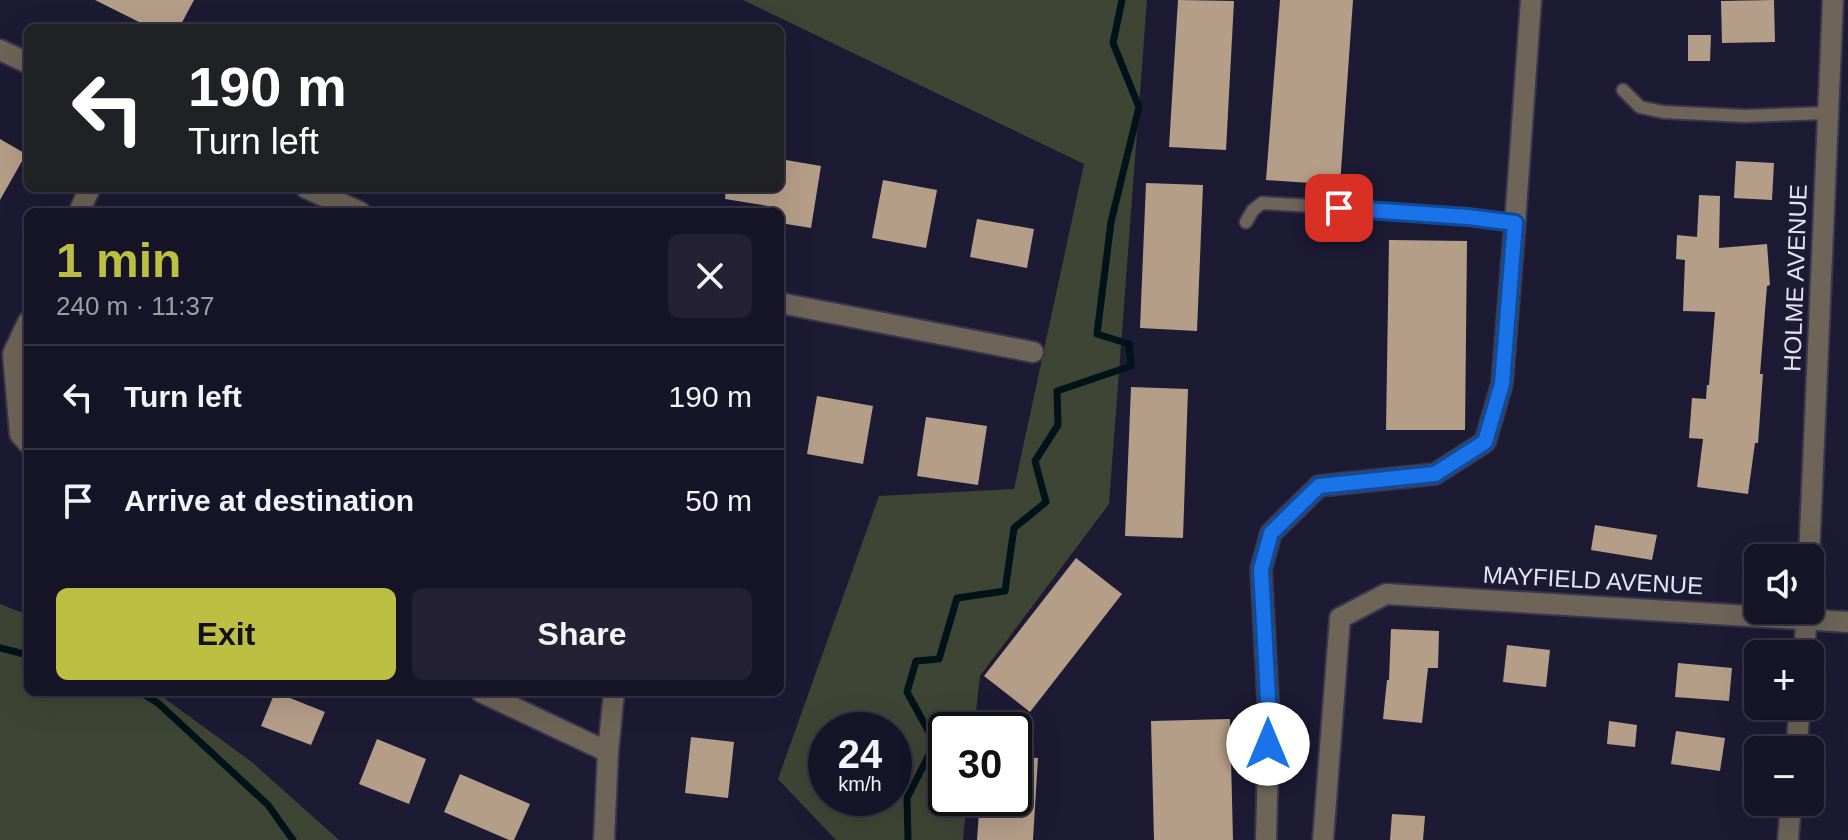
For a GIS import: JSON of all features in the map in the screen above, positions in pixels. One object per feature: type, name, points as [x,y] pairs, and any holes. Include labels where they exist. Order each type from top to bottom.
[{"type":"street","points":[[1266,840],[1269,718],[1261,569],[1271,533],[1319,486],[1435,474],[1485,442],[1502,384],[1531,0]]},
{"type":"street","name":"HOLME AVENUE","points":[[1810,544],[1838,113],[1833,0]]},
{"type":"street","points":[[0,50],[24,61]]},
{"type":"street","points":[[315,192],[351,208]]},
{"type":"street","points":[[784,304],[1033,352]]},
{"type":"street","points":[[24,331],[13,354],[20,434],[24,438]]},
{"type":"street","name":"MAYFIELD AVENUE","points":[[1323,840],[1340,618],[1386,594],[1744,611]]},
{"type":"street","name":"MAYFIELD AVENUE","points":[[1824,617],[1848,622]]},
{"type":"street","points":[[489,696],[608,752]]},
{"type":"street","points":[[604,840],[614,696]]},
{"type":"street","points":[[1788,840],[1790,816]]},
{"type":"lane","points":[[1623,90],[1640,107],[1663,112],[1746,116],[1838,113]]},
{"type":"lane","points":[[1246,222],[1262,203],[1398,211],[1515,223]]},
{"type":"green space","points":[[743,0],[1147,0],[1109,504],[980,676],[976,712],[928,712],[928,816],[965,816],[963,840],[836,840],[813,816],[912,816],[912,712],[808,712],[808,811],[778,779],[879,496],[1014,489],[1084,164]]},
{"type":"green space","points":[[0,604],[24,613],[24,696],[161,696],[253,763],[339,840],[0,840]]},
{"type":"building","points":[[95,0],[194,0],[181,24],[143,24]]},
{"type":"building","points":[[1178,0],[1234,1],[1226,150],[1169,147]]},
{"type":"building","points":[[1280,0],[1353,0],[1340,185],[1266,180]]},
{"type":"building","points":[[1774,0],[1775,42],[1722,43],[1721,1]]},
{"type":"building","points":[[1688,35],[1711,35],[1710,61],[1688,61]]},
{"type":"building","points":[[0,139],[24,153],[24,158],[0,200]]},
{"type":"building","points":[[784,160],[821,166],[811,228],[784,224],[784,208],[725,199],[726,192],[784,192]]},
{"type":"building","points":[[1736,161],[1774,163],[1772,200],[1734,198]]},
{"type":"building","points":[[883,180],[937,190],[926,248],[872,238]]},
{"type":"building","points":[[1146,183],[1203,185],[1197,331],[1140,328]]},
{"type":"building","points":[[1699,195],[1720,196],[1719,248],[1767,244],[1770,285],[1767,286],[1760,374],[1763,374],[1758,443],[1755,443],[1748,494],[1697,487],[1703,439],[1689,438],[1692,398],[1706,399],[1715,312],[1683,311],[1685,260],[1676,259],[1677,235],[1697,237]]},
{"type":"building","points":[[977,219],[1034,229],[1027,268],[970,257]]},
{"type":"building","points":[[1389,240],[1467,241],[1465,430],[1386,430]]},
{"type":"building","points":[[1131,387],[1188,389],[1183,538],[1125,536]]},
{"type":"building","points":[[817,396],[873,406],[863,464],[807,454]]},
{"type":"building","points":[[926,417],[987,426],[978,485],[917,476]]},
{"type":"building","points":[[1595,525],[1657,535],[1652,560],[1591,550]]},
{"type":"building","points":[[1076,558],[1122,594],[1030,712],[984,676]]},
{"type":"building","points":[[1391,629],[1439,631],[1438,668],[1428,668],[1422,723],[1383,719],[1389,680]]},
{"type":"building","points":[[1507,645],[1550,650],[1546,687],[1503,682]]},
{"type":"building","points":[[1678,663],[1732,668],[1729,701],[1675,697]]},
{"type":"building","points":[[273,696],[285,696],[325,712],[311,745],[261,726]]},
{"type":"building","points":[[1230,719],[1233,840],[1154,840],[1151,721]]},
{"type":"building","points":[[1609,721],[1637,725],[1635,747],[1607,744]]},
{"type":"building","points":[[1676,731],[1725,738],[1720,771],[1671,764]]},
{"type":"building","points":[[691,737],[734,742],[728,798],[685,793]]},
{"type":"building","points":[[377,739],[426,759],[409,804],[359,784]]},
{"type":"building","points":[[1032,758],[1038,758],[1033,840],[977,840],[979,816],[1032,816]]},
{"type":"building","points":[[460,774],[530,804],[514,840],[444,812]]},
{"type":"building","points":[[1392,814],[1425,816],[1423,840],[1390,840]]},
{"type":"waterway","points":[[908,840],[907,798],[935,743],[907,692],[916,661],[939,659],[957,598],[1005,591],[1014,528],[1046,502],[1035,461],[1058,425],[1057,391],[1131,366],[1129,344],[1097,334],[1111,222],[1139,107],[1113,43],[1122,0]]},
{"type":"waterway","points":[[0,648],[24,654]]},
{"type":"waterway","points":[[147,696],[158,703],[268,805],[293,840]]},
{"type":"route","points":[[1268,744],[1261,569],[1271,533],[1319,486],[1435,474],[1485,442],[1502,384],[1515,223],[1339,208]]}]
